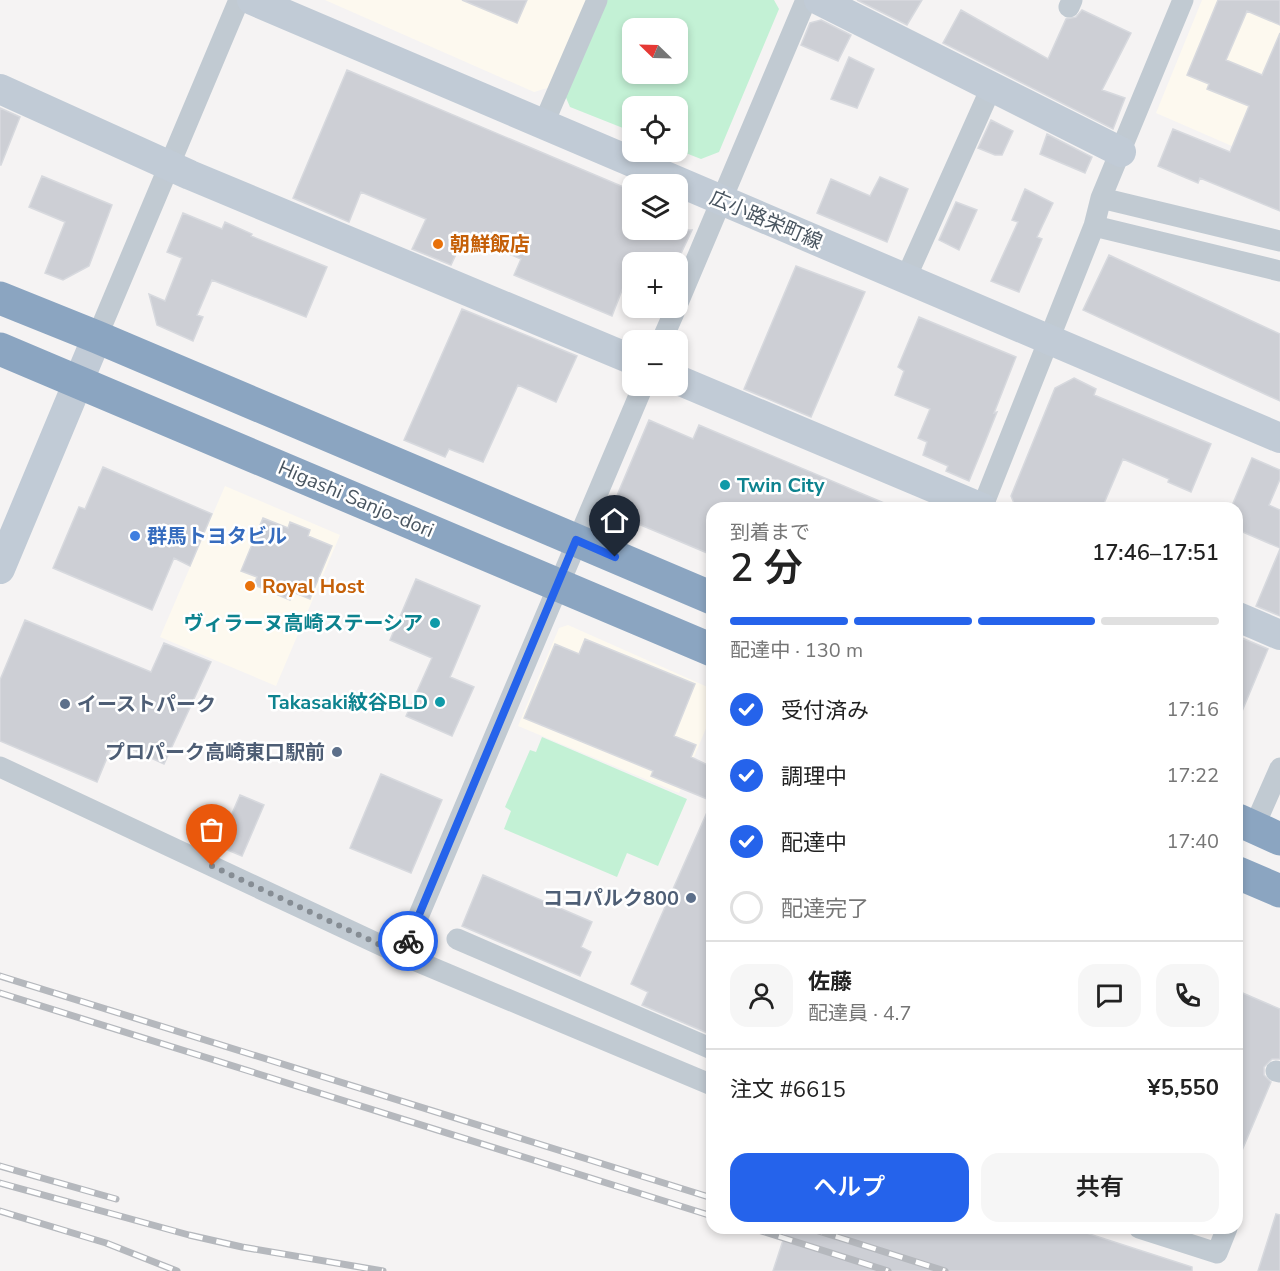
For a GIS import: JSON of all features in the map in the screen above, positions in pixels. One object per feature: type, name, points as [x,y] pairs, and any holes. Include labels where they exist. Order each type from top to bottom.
[{"type":"highway","points":[[0,298],[706,595]]},
{"type":"highway","name":"Higashi Sanjo-dori","points":[[0,349],[706,647]]},
{"type":"highway","points":[[1243,875],[1280,891]]},
{"type":"street","points":[[0,569],[239,0]]},
{"type":"street","name":"広小路栄町線","points":[[252,0],[1280,438]]},
{"type":"street","points":[[543,125],[597,0]]},
{"type":"street","points":[[688,279],[806,0]]},
{"type":"street","points":[[819,0],[859,9],[992,88],[1121,152]]},
{"type":"street","points":[[984,502],[1095,226],[1101,198],[1183,0]]},
{"type":"street","points":[[905,280],[992,88]]},
{"type":"street","points":[[0,89],[169,166],[622,355]]},
{"type":"street","points":[[1101,198],[1280,241]]},
{"type":"street","points":[[1095,226],[1280,271]]},
{"type":"street","points":[[688,384],[968,502]]},
{"type":"street","points":[[402,955],[639,396]]},
{"type":"street","points":[[1243,618],[1280,634]]},
{"type":"street","points":[[0,767],[402,955],[706,1082]]},
{"type":"street","points":[[1257,829],[1280,768]]},
{"type":"street","points":[[457,939],[706,1047]]},
{"type":"street","points":[[1145,1234],[1229,1261]]},
{"type":"street","points":[[1158,1234],[1217,1253],[1225,1234]]},
{"type":"shaded area","points":[[325,0],[589,0],[554,86],[534,92]]},
{"type":"shaded area","points":[[1202,0],[1280,0],[1280,167],[1156,113]]},
{"type":"shaded area","name":"Royal Host","points":[[225,486],[340,535],[276,686],[160,637]]},
{"type":"shaded area","points":[[568,625],[706,686],[706,728],[679,793],[518,726],[559,628]]},
{"type":"green space","points":[[604,0],[774,0],[779,9],[719,152],[701,159],[688,154],[688,96],[622,96],[622,128],[570,107],[564,93]]},
{"type":"green space","points":[[542,737],[687,799],[658,866],[627,853],[617,877],[504,829],[511,811],[505,807],[530,750],[536,752]]},
{"type":"building","points":[[462,0],[527,0],[517,23]]},
{"type":"building","points":[[857,0],[922,0],[907,25]]},
{"type":"building","points":[[1218,0],[1280,0],[1280,25],[1247,11],[1226,60],[1262,75],[1280,33],[1280,211],[1200,178],[1198,183],[1158,166],[1173,129],[1230,152],[1249,106],[1207,89],[1209,84],[1187,75]]},
{"type":"building","points":[[961,10],[1048,59],[1066,19],[1076,17],[1082,10],[1131,33],[1102,90],[1125,98],[1113,129],[943,43]]},
{"type":"building","points":[[821,20],[851,35],[838,61],[801,45],[810,23]]},
{"type":"building","points":[[849,57],[874,69],[857,108],[831,99]]},
{"type":"building","points":[[347,70],[622,186],[622,240],[687,240],[682,252],[622,252],[622,290],[612,316],[514,275],[521,259],[465,235],[451,265],[412,249],[426,219],[361,192],[349,222],[293,198]]},
{"type":"building","points":[[0,108],[20,117],[1,165],[0,165]]},
{"type":"building","points":[[991,120],[1013,131],[1002,155],[995,155],[978,148]]},
{"type":"building","points":[[1047,134],[1092,157],[1085,173],[1040,154]]},
{"type":"building","points":[[42,176],[112,205],[89,266],[63,280],[45,273],[65,222],[29,207]]},
{"type":"building","points":[[880,177],[908,189],[887,242],[817,213],[831,179],[870,196]]},
{"type":"building","points":[[1025,189],[1053,203],[1037,237],[1042,239],[1019,292],[991,281],[1018,222],[1012,220]]},
{"type":"building","points":[[956,202],[977,210],[959,250],[939,240]]},
{"type":"building","points":[[183,213],[222,229],[225,222],[252,234],[251,236],[327,267],[306,317],[212,280],[197,315],[203,317],[193,341],[157,325],[149,294],[165,301],[182,258],[167,252]]},
{"type":"building","points":[[1109,255],[1280,334],[1280,401],[1083,310]]},
{"type":"building","points":[[796,266],[865,292],[811,417],[744,389]]},
{"type":"building","points":[[462,309],[577,356],[556,402],[518,385],[483,462],[449,449],[445,457],[404,440]]},
{"type":"building","points":[[919,317],[1016,357],[969,481],[946,471],[948,466],[923,455],[927,442],[918,438],[930,409],[895,395],[904,371],[898,367]]},
{"type":"building","points":[[1074,378],[1096,389],[1094,395],[1211,444],[1191,492],[1168,482],[1169,479],[1123,459],[1105,502],[1014,502],[1011,496],[1055,388]]},
{"type":"building","points":[[649,420],[693,439],[699,425],[882,502],[706,502],[706,552],[610,512]]},
{"type":"building","points":[[1252,458],[1280,470],[1280,479],[1269,505],[1280,510],[1280,548],[1243,532],[1243,502],[1234,502]]},
{"type":"building","name":"群馬トヨタビル","points":[[103,467],[212,514],[190,566],[174,558],[152,610],[53,568],[79,507],[85,509]]},
{"type":"building","points":[[263,518],[288,528],[290,522],[310,530],[308,536],[332,546],[310,599],[293,592],[290,600],[254,585],[257,577],[241,571]]},
{"type":"building","points":[[1280,549],[1280,616],[1256,606]]},
{"type":"building","name":"ヴィラーヌ高崎ステーシア","points":[[416,579],[480,606],[450,677],[474,687],[452,736],[406,716],[432,658],[390,640]]},
{"type":"building","name":"イーストパーク","points":[[25,620],[151,672],[164,643],[211,662],[164,764],[114,741],[97,782],[0,741],[0,680]]},
{"type":"building","points":[[1243,638],[1268,649],[1243,709]]},
{"type":"building","points":[[585,639],[695,684],[674,736],[696,745],[691,757],[706,764],[706,799],[651,776],[653,771],[524,718],[555,644],[579,654]]},
{"type":"building","points":[[381,774],[442,800],[411,873],[350,848]]},
{"type":"building","points":[[240,795],[264,805],[242,856],[218,846]]},
{"type":"building","name":"ココパルク800","points":[[706,815],[706,1032],[642,1005],[648,992],[631,984]]},
{"type":"building","points":[[483,875],[592,922],[581,947],[591,952],[580,976],[462,926]]},
{"type":"building","points":[[1243,993],[1280,1009],[1280,1059],[1272,1059],[1264,1067],[1264,1075],[1271,1082],[1243,1148]]},
{"type":"building","points":[[1276,1214],[1280,1215],[1280,1271],[1258,1271]]},
{"type":"building","points":[[785,1234],[1090,1234],[1192,1267],[1192,1271],[773,1271]]},
{"type":"railway","points":[[0,976],[706,1196]]},
{"type":"railway","points":[[0,993],[706,1214]]},
{"type":"railway","points":[[0,1166],[116,1199]]},
{"type":"railway","points":[[0,1183],[189,1235],[242,1247],[383,1271]]},
{"type":"railway","points":[[0,1211],[106,1243],[177,1271]]},
{"type":"railway","points":[[771,1234],[888,1271]]},
{"type":"railway","points":[[828,1234],[945,1271]]},
{"type":"way so far","points":[[212,866],[402,955],[408,941]]},
{"type":"place","name":"朝鮮飯店","points":[[438,244]]},
{"type":"place","name":"Twin City","points":[[725,485]]},
{"type":"place","name":"群馬トヨタビル","points":[[135,536]]},
{"type":"place","name":"Royal Host","points":[[250,586]]},
{"type":"place","name":"ヴィラーヌ高崎ステーシア","points":[[435,623]]},
{"type":"place","name":"Takasaki紋谷BLD","points":[[440,702]]},
{"type":"place","name":"イーストパーク","points":[[65,704]]},
{"type":"place","name":"プロパーク高崎東口駅前","points":[[337,752]]},
{"type":"place","name":"ココパルク800","points":[[691,898]]},
{"type":"route","points":[[408,941],[576,540],[615,557]]}]
